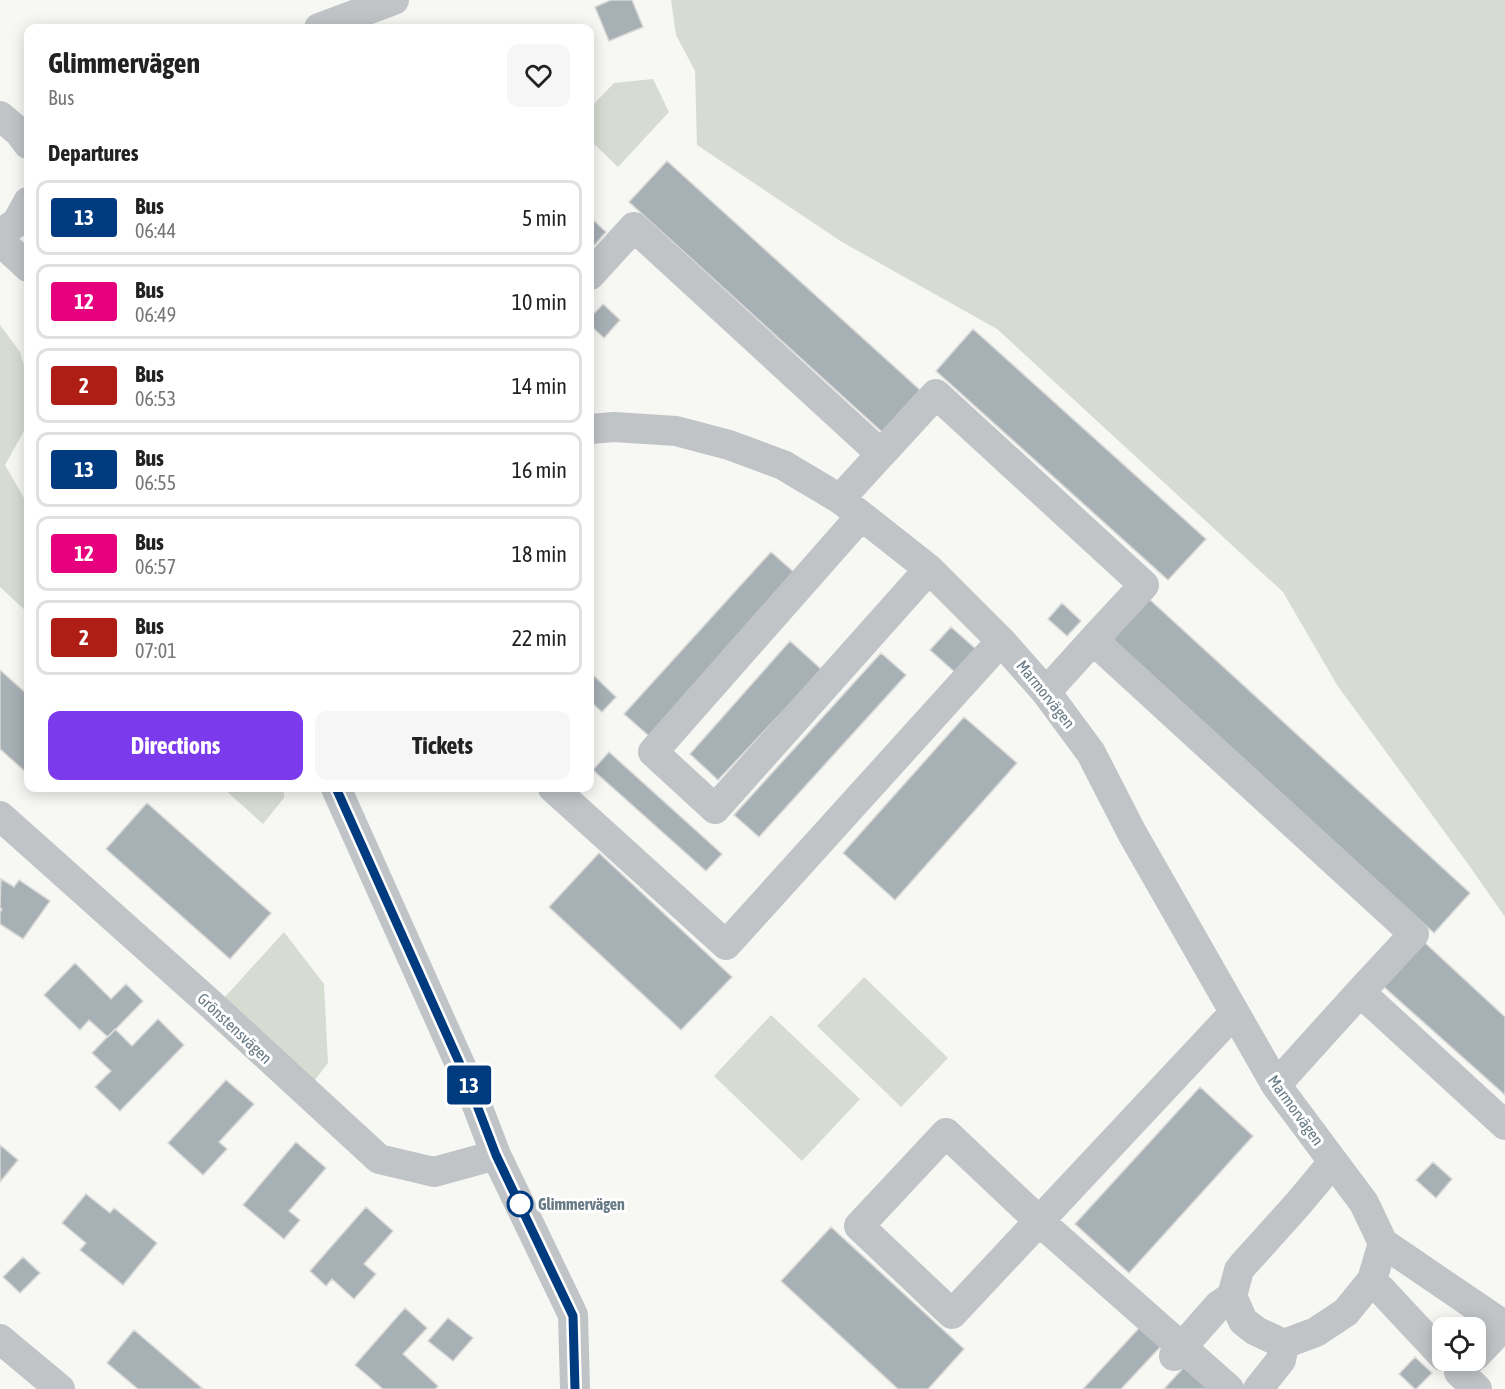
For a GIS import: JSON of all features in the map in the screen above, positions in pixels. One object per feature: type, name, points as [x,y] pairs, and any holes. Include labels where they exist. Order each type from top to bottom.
[{"type":"street","points":[[330,24],[394,0]]},
{"type":"street","points":[[0,234],[17,222],[24,209]]},
{"type":"street","points":[[594,271],[634,227],[898,444]]},
{"type":"street","points":[[0,241],[24,263]]},
{"type":"street","points":[[929,569],[715,808],[653,752],[850,507],[936,394],[1144,585],[1097,624],[1046,692]]},
{"type":"street","name":"Marmorvägen","points":[[594,429],[614,427],[676,431],[729,445],[783,465],[850,507],[929,569],[1001,641],[1046,692],[1091,753],[1132,832],[1276,1085],[1364,1203],[1383,1243]]},
{"type":"street","points":[[1097,624],[1414,934],[1360,992],[1323,1040],[1276,1085]]},
{"type":"street","points":[[557,792],[726,945],[1001,641]]},
{"type":"street","points":[[338,792],[468,1082],[496,1155],[573,1316],[575,1389]]},
{"type":"street","name":"Grönstensvägen","points":[[0,816],[215,1008],[379,1159],[434,1172],[496,1155]]},
{"type":"street","points":[[1360,992],[1505,1125]]},
{"type":"street","points":[[1229,1389],[1179,1351],[1040,1221],[946,1133],[859,1226],[952,1314],[1040,1221],[1234,1013]]},
{"type":"street","name":"Marmorvägen","points":[[1232,1296],[1239,1270],[1243,1264],[1333,1162]]},
{"type":"street","points":[[1179,1351],[1219,1305],[1232,1296],[1243,1320],[1256,1330],[1284,1344],[1316,1332],[1346,1312],[1372,1280],[1383,1243],[1505,1326],[1486,1344]]},
{"type":"street","points":[[1372,1280],[1432,1341]]},
{"type":"street","points":[[0,1339],[60,1389]]},
{"type":"street","points":[[1258,1389],[1281,1360],[1284,1344]]},
{"type":"shaded area","points":[[671,0],[1505,0],[1505,917],[1337,685],[1283,592],[997,329],[842,242],[697,145],[695,71],[676,35]]},
{"type":"shaded area","points":[[653,79],[669,112],[618,167],[594,144],[594,104],[614,83]]},
{"type":"shaded area","points":[[0,325],[20,352],[24,365],[24,431],[5,465],[24,498],[24,609],[0,587]]},
{"type":"shaded area","points":[[227,792],[284,792],[284,798],[263,824]]},
{"type":"shaded area","points":[[284,932],[324,984],[328,1063],[305,1093],[215,1008]]},
{"type":"shaded area","points":[[864,977],[948,1058],[901,1107],[817,1026]]},
{"type":"shaded area","points":[[771,1015],[860,1099],[802,1161],[714,1076]]},
{"type":"building","points":[[611,0],[632,0],[643,27],[609,41],[595,7]]},
{"type":"building","points":[[667,161],[920,390],[882,432],[629,202]]},
{"type":"building","points":[[594,221],[606,232],[594,246]]},
{"type":"building","points":[[603,304],[620,320],[604,338],[594,329],[594,314]]},
{"type":"building","points":[[973,329],[1206,539],[1168,580],[936,371]]},
{"type":"building","points":[[771,552],[796,574],[649,736],[624,714]]},
{"type":"building","points":[[1148,598],[1470,893],[1434,933],[1112,639]]},
{"type":"building","points":[[1062,603],[1081,621],[1067,636],[1048,619]]},
{"type":"building","points":[[951,627],[978,651],[957,674],[930,650]]},
{"type":"building","points":[[790,641],[822,670],[718,780],[690,754]]},
{"type":"building","points":[[881,653],[906,675],[759,837],[734,815]]},
{"type":"building","points":[[0,670],[24,691],[24,770],[0,749]]},
{"type":"building","points":[[594,676],[616,697],[602,712],[594,705]]},
{"type":"building","points":[[964,717],[1017,763],[895,900],[843,853]]},
{"type":"building","points":[[609,752],[722,854],[706,871],[594,769]]},
{"type":"building","points":[[147,803],[271,913],[230,959],[106,849]]},
{"type":"building","points":[[599,853],[732,977],[681,1030],[549,907]]},
{"type":"building","points":[[1,879],[14,887],[19,880],[50,901],[23,939],[0,924]]},
{"type":"building","points":[[1424,942],[1505,1017],[1505,1095],[1383,986]]},
{"type":"building","points":[[75,963],[111,999],[126,984],[143,1001],[108,1037],[89,1020],[80,1030],[44,995]]},
{"type":"building","points":[[158,1019],[184,1045],[120,1111],[95,1087],[111,1071],[92,1053],[115,1029],[132,1046]]},
{"type":"building","points":[[226,1080],[254,1104],[219,1142],[227,1149],[203,1175],[168,1143]]},
{"type":"building","points":[[1200,1087],[1253,1136],[1129,1273],[1075,1224]]},
{"type":"building","points":[[296,1142],[326,1168],[289,1211],[300,1220],[284,1239],[243,1205]]},
{"type":"building","points":[[0,1145],[18,1160],[0,1182]]},
{"type":"building","points":[[1433,1162],[1452,1179],[1436,1198],[1416,1180]]},
{"type":"building","points":[[86,1194],[110,1213],[114,1208],[157,1243],[123,1285],[80,1250],[86,1243],[62,1223]]},
{"type":"building","points":[[366,1207],[393,1231],[364,1264],[376,1274],[354,1299],[332,1279],[326,1286],[310,1271]]},
{"type":"building","points":[[831,1227],[964,1349],[928,1389],[898,1389],[781,1281]]},
{"type":"building","points":[[23,1257],[40,1273],[20,1293],[3,1277]]},
{"type":"building","points":[[405,1308],[427,1328],[403,1354],[438,1386],[435,1389],[383,1389],[355,1365]]},
{"type":"building","points":[[448,1318],[473,1338],[453,1361],[428,1341]]},
{"type":"building","points":[[1141,1326],[1162,1345],[1121,1389],[1083,1389]]},
{"type":"building","points":[[134,1330],[203,1389],[138,1389],[107,1363]]},
{"type":"building","points":[[1415,1357],[1432,1373],[1416,1389],[1399,1374]]},
{"type":"building","points":[[1185,1366],[1211,1389],[1164,1389]]},
{"type":"bus line","name":"13","points":[[338,792],[468,1082],[496,1155],[573,1316],[575,1389]]},
{"type":"place","name":"Glimmervägen","points":[[520,1204]]}]
